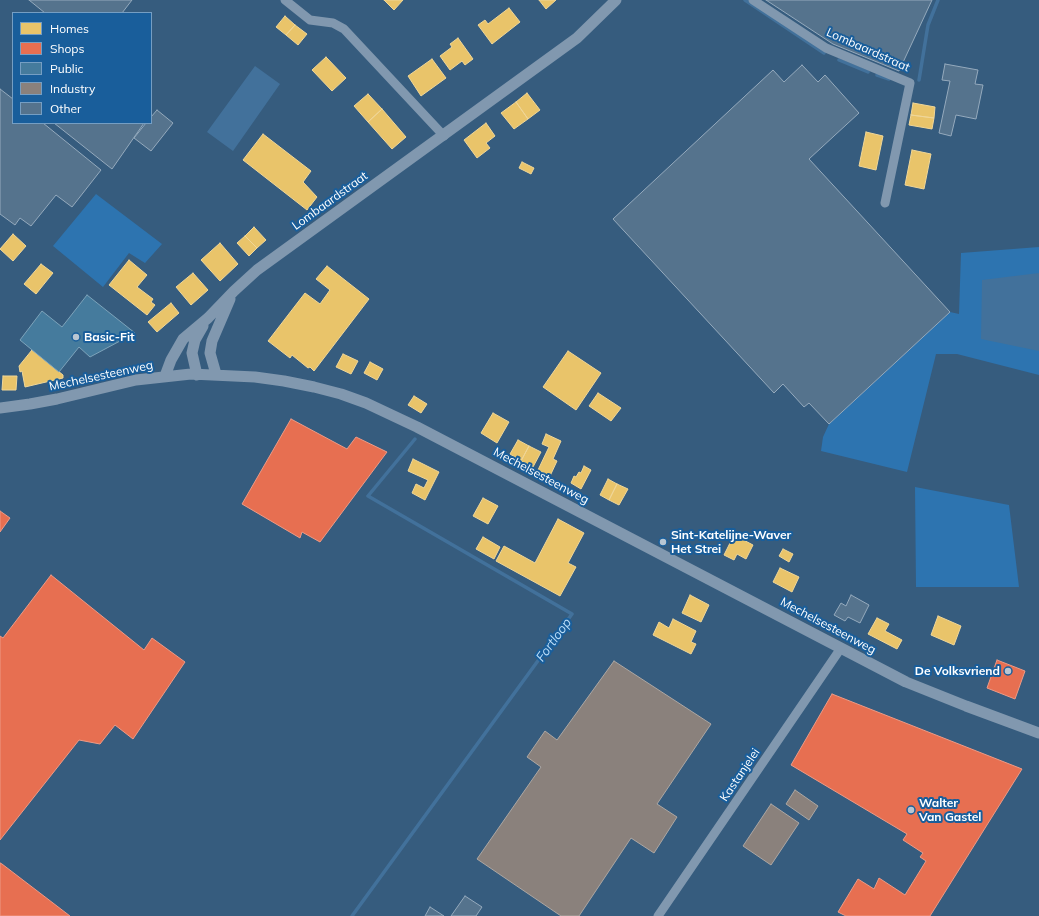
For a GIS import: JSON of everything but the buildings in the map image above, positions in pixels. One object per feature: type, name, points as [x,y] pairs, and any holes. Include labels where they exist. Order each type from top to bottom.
[{"type":"street","points":[[285,0],[310,20],[333,23],[344,29],[444,136]]},
{"type":"street","name":"Lombaardstraat","points":[[165,376],[171,360],[183,339],[208,318],[257,270],[444,136],[577,38],[616,0]]},
{"type":"street","name":"Lombaardstraat","points":[[753,0],[826,48],[910,83],[885,203]]},
{"type":"street","name":"Lombaardstraat","points":[[216,374],[210,353],[212,341],[234,291]]},
{"type":"street","name":"Lombaardstraat","points":[[197,375],[192,353],[195,340],[208,318]]},
{"type":"street","name":"Mechelsesteenweg","points":[[0,408],[30,404],[136,380],[165,376],[216,374],[284,380],[314,387],[366,403],[452,445],[906,682],[1039,733]]},
{"type":"street","name":"Kastanjelei","points":[[658,916],[841,648]]},
{"type":"shaded area","points":[[255,66],[280,84],[233,151],[207,132]]},
{"type":"shaded area","points":[[96,194],[162,244],[145,263],[129,253],[103,287],[53,246]]},
{"type":"shaded area","points":[[1039,247],[1039,375],[957,354],[936,354],[907,472],[821,451],[823,437],[829,424],[950,312],[959,314],[961,253]]},
{"type":"shaded area","points":[[1039,273],[1039,351],[981,339],[982,280]]},
{"type":"shaded area","points":[[915,487],[1009,505],[1019,587],[916,587]]},
{"type":"waterway","points":[[745,0],[824,53]]},
{"type":"waterway","points":[[919,80],[928,25],[938,0]]},
{"type":"waterway","points":[[839,60],[868,72]]},
{"type":"waterway","points":[[877,75],[889,79]]},
{"type":"waterway","name":"Fortloop","points":[[352,916],[572,614],[368,496],[415,439]]},
{"type":"place","name":"Basic-Fit","points":[[76,337]]},
{"type":"place","name":"Sint-Katelijne-Waver Het Strei","points":[[663,542]]},
{"type":"place","name":"De Volksvriend","points":[[1008,671]]},
{"type":"place","name":"Walter Van Gastel","points":[[911,810]]}]
